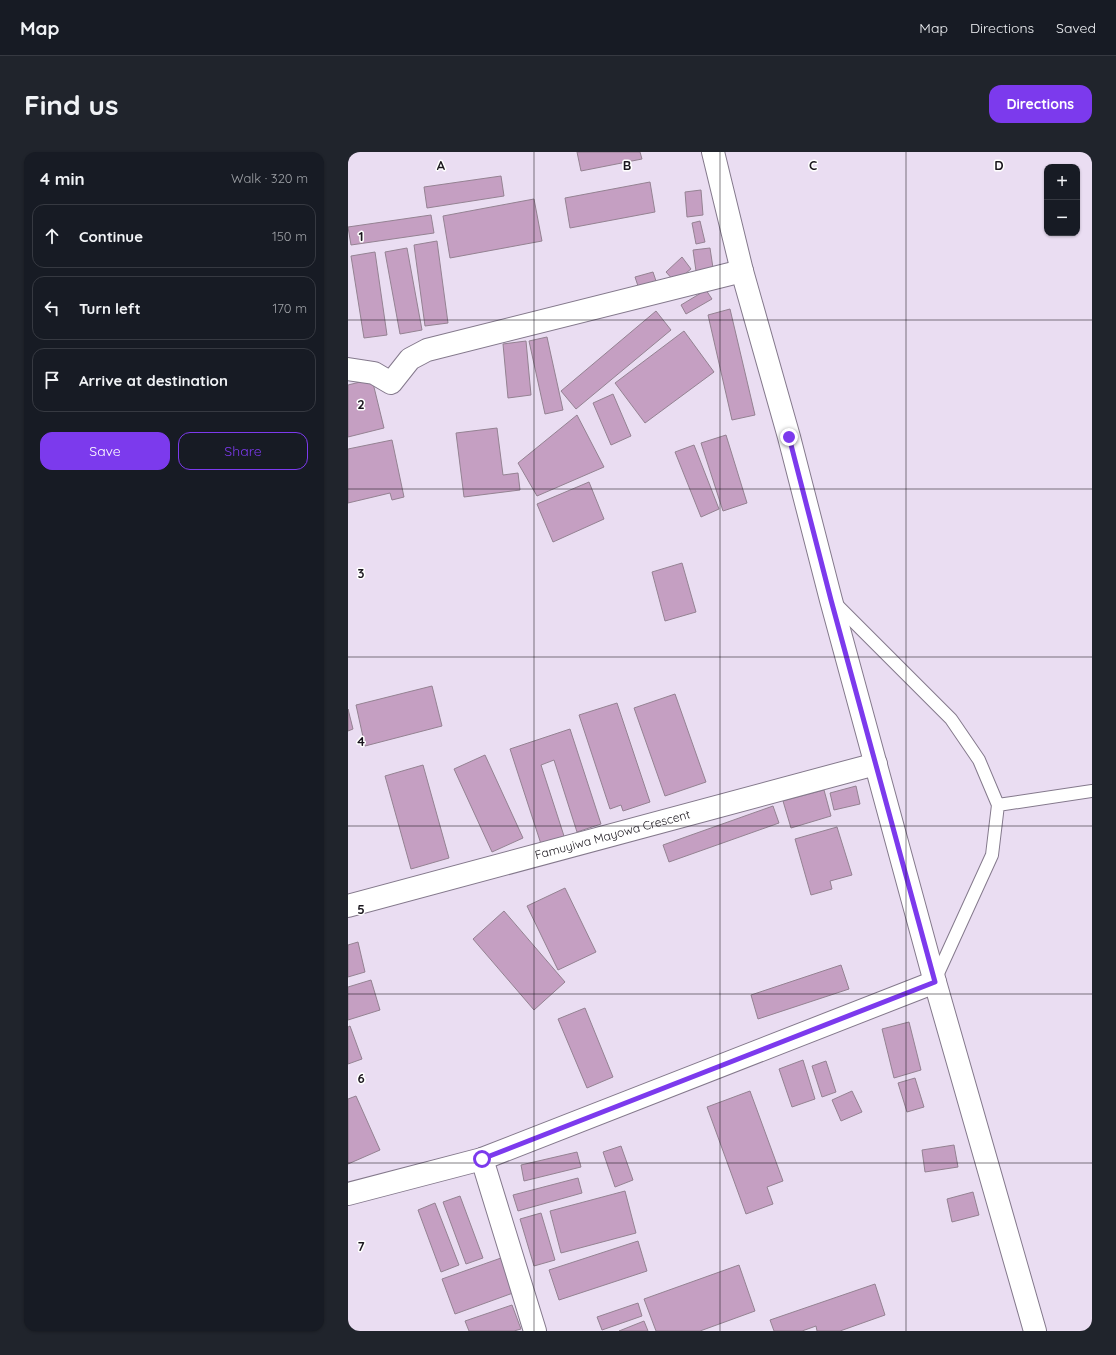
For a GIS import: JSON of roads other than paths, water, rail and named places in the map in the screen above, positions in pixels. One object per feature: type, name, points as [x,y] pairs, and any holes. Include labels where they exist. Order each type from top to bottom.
[{"type":"street","points":[[713,152],[742,270],[789,437],[831,600],[935,982],[1035,1331]]},
{"type":"street","points":[[348,369],[374,373],[391,383],[410,359],[427,350],[742,270]]},
{"type":"street","name":"Famuyiwa Mayowa Crescent","points":[[348,906],[876,764]]},
{"type":"street","points":[[348,1194],[482,1159],[935,982]]},
{"type":"street","points":[[482,1159],[535,1331]]},
{"type":"lane","points":[[831,600],[951,719],[979,760],[998,805],[992,855],[935,982]]},
{"type":"lane","points":[[998,805],[1092,791]]}]
